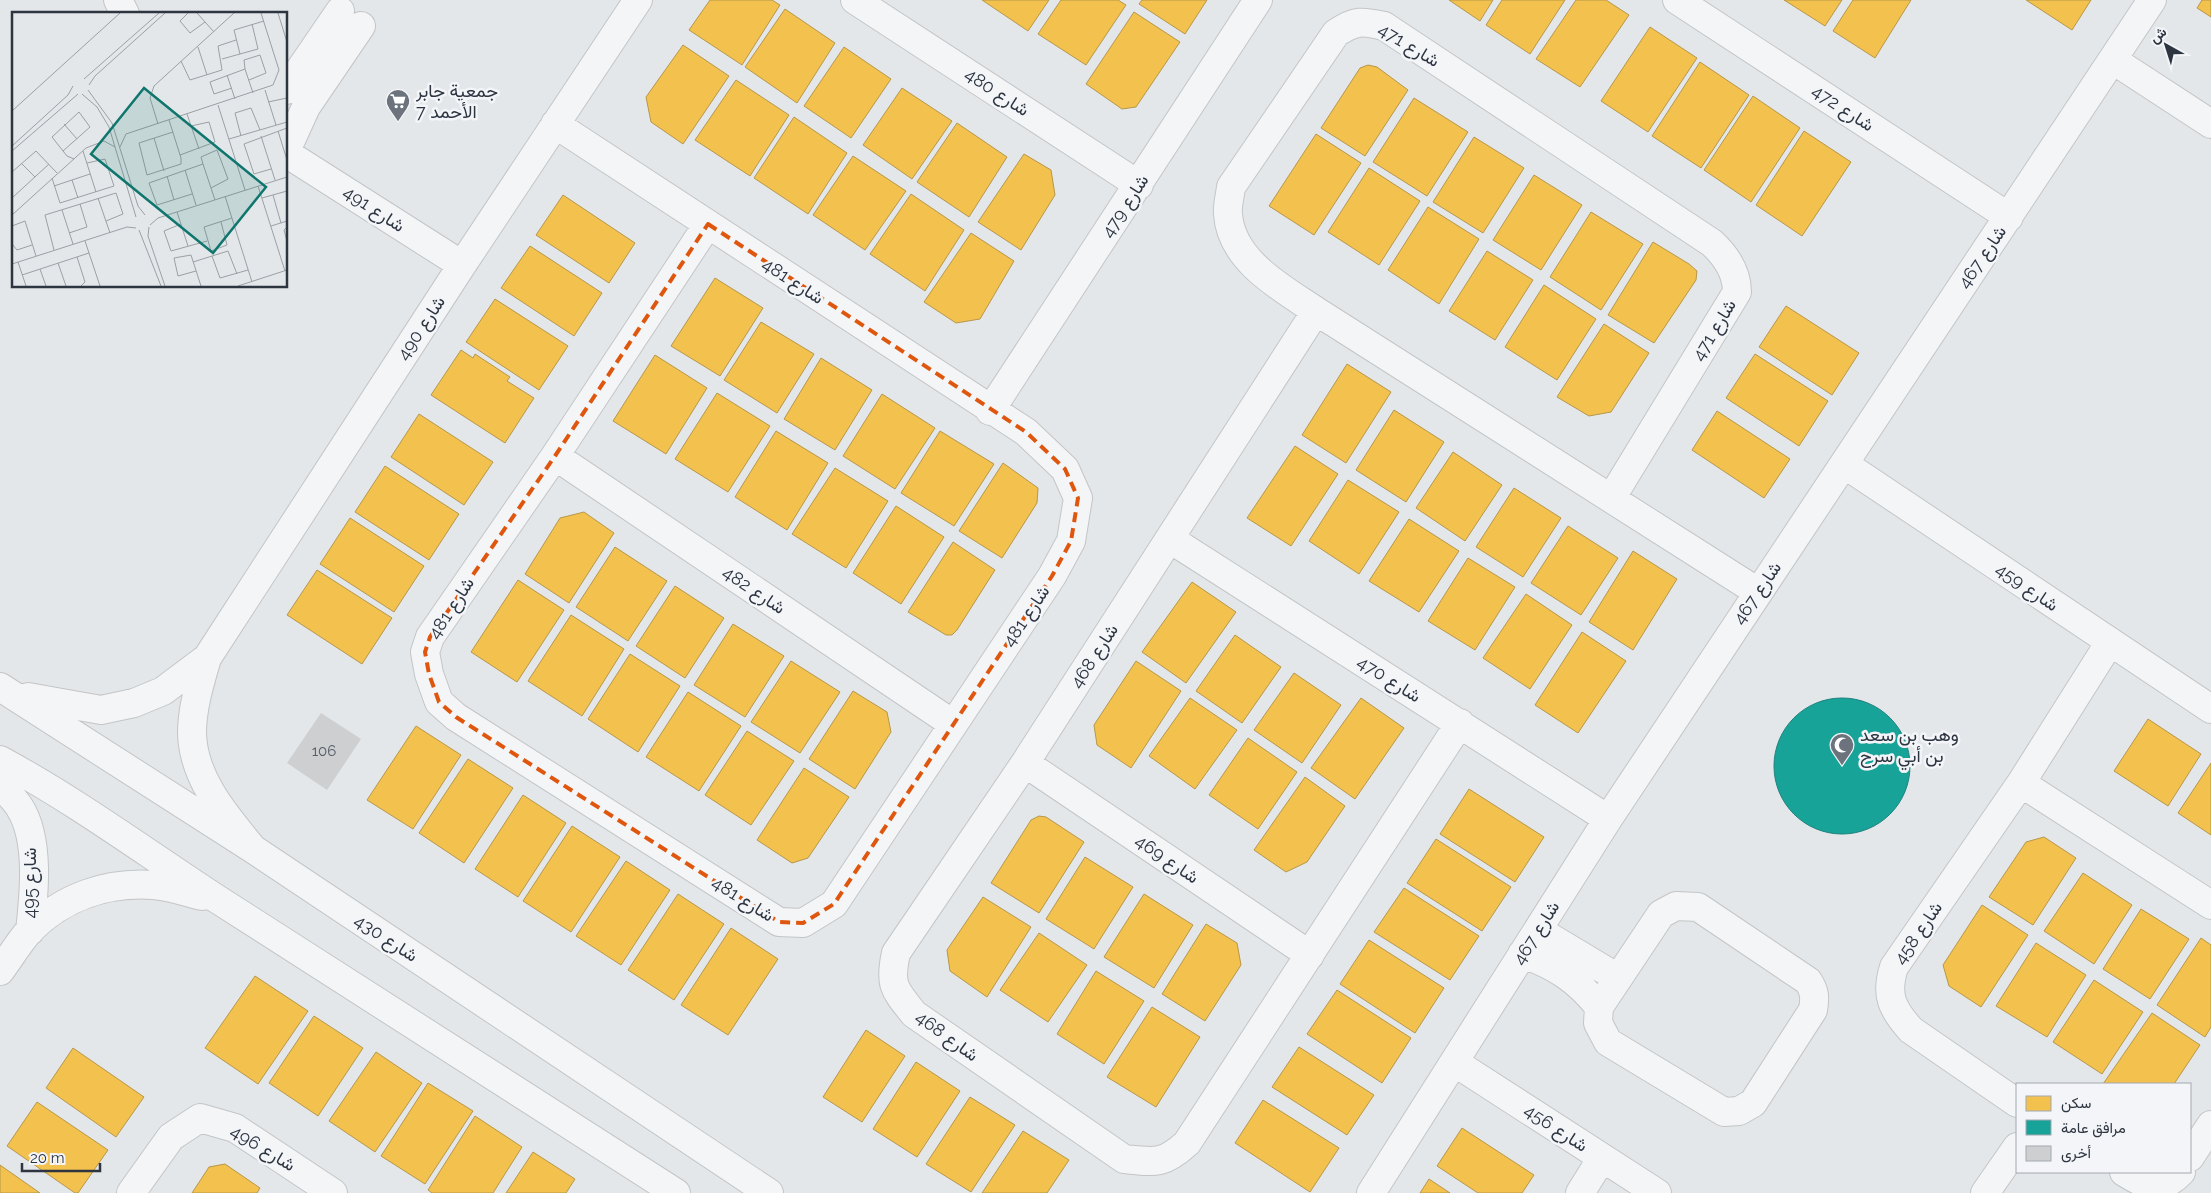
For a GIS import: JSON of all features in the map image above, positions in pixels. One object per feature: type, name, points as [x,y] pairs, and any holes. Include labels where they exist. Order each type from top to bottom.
[{"type":"street","points":[[118,0],[124,12]]},
{"type":"street","name":"شارع 490","points":[[253,849],[218,807],[199,770],[192,734],[196,698],[207,658],[462,265],[638,0]]},
{"type":"street","name":"شارع 480","points":[[855,0],[1139,185]]},
{"type":"street","name":"شارع 479","points":[[990,411],[1258,0]]},
{"type":"street","name":"شارع 472","points":[[1677,0],[2009,217]]},
{"type":"street","name":"شارع 467","points":[[1371,1193],[1608,819],[2152,0]]},
{"type":"street","points":[[288,88],[350,19],[288,148]]},
{"type":"street","name":"شارع 471","points":[[1612,497],[1737,292],[1737,280],[1724,254],[1712,243],[1384,26],[1361,21],[1348,25],[1336,33],[1231,187],[1228,214],[1236,243],[1264,276],[1316,311],[1612,497],[1758,592]]},
{"type":"street","points":[[2113,60],[2211,124]]},
{"type":"street","name":"شارع 481","points":[[555,124],[708,224],[990,411],[1026,432],[1065,469],[1078,498],[1071,541],[1052,576],[834,904],[803,923],[779,922],[456,717],[439,702],[428,674],[425,652],[430,636],[556,456],[708,224]]},
{"type":"street","name":"شارع 491","points":[[288,153],[462,265]]},
{"type":"street","name":"شارع 468","points":[[1316,311],[1025,763],[896,953],[892,973],[895,990],[914,1014],[1124,1159],[1154,1162],[1172,1156],[1187,1144],[1460,724]]},
{"type":"street","name":"شارع 482","points":[[556,456],[953,724]]},
{"type":"street","name":"شارع 459","points":[[1844,464],[2211,709]]},
{"type":"street","name":"شارع 470","points":[[1170,539],[1608,819]]},
{"type":"street","name":"شارع 458","points":[[2016,1102],[1910,1030],[1898,1015],[1889,983],[1894,967],[2021,783],[2110,642]]},
{"type":"street","name":"شارع 490","points":[[7,691],[101,710],[134,703],[163,691],[207,658]]},
{"type":"street","name":"شارع 430","points":[[7,691],[253,849],[769,1193]]},
{"type":"street","points":[[0,760],[89,813],[216,899],[500,1078],[676,1193]]},
{"type":"street","name":"شارع 469","points":[[1025,763],[1310,955]]},
{"type":"street","points":[[2021,783],[2211,905]]},
{"type":"street","name":"شارع 495","points":[[0,784],[21,808],[30,833],[34,893],[30,931]]},
{"type":"street","name":"شارع 495","points":[[0,971],[30,931],[64,903],[90,892],[125,886],[154,885],[216,899]]},
{"type":"street","points":[[1676,906],[1698,907],[1808,981],[1815,995],[1813,1010],[1753,1103],[1739,1111],[1724,1112],[1608,1042],[1598,1023],[1599,1007],[1618,978],[1660,914],[1676,906]]},
{"type":"street","points":[[1538,930],[1618,978]]},
{"type":"street","points":[[1522,954],[1560,970],[1588,993],[1599,1007]]},
{"type":"street","name":"شارع 456","points":[[1454,1062],[1657,1193]]},
{"type":"street","name":"شارع 496","points":[[131,1193],[171,1137],[200,1118],[235,1128],[333,1193]]},
{"type":"street","points":[[2191,1155],[2211,1125]]},
{"type":"street","points":[[1985,1193],[2016,1147]]},
{"type":"street","points":[[1580,1193],[1602,1158]]},
{"type":"street","points":[[2126,1173],[2140,1182],[2155,1187],[2167,1184],[2180,1173]]},
{"type":"highlighted area","points":[[708,224],[1026,432],[1065,469],[1078,498],[1071,541],[1052,576],[834,904],[803,923],[779,922],[456,717],[439,702],[429,674],[425,652],[430,637],[555,456]]},
{"type":"building: سكن","points":[[710,0],[772,0],[780,5],[742,65],[689,30]]},
{"type":"building: سكن","points":[[982,0],[1049,0],[1028,31]]},
{"type":"building: سكن","points":[[1061,0],[1118,0],[1126,5],[1086,65],[1038,34]]},
{"type":"building: سكن","points":[[1142,0],[1207,0],[1185,34],[1139,4]]},
{"type":"building: سكن","points":[[1449,0],[1493,0],[1480,21]]},
{"type":"building: سكن","points":[[1502,0],[1565,0],[1530,54],[1486,25]]},
{"type":"building: سكن","points":[[1576,0],[1606,0],[1629,15],[1580,87],[1536,59]]},
{"type":"building: سكن","points":[[1784,0],[1842,0],[1825,26]]},
{"type":"building: سكن","points":[[1853,0],[1911,0],[1875,58],[1833,31]]},
{"type":"building: سكن","points":[[2026,0],[2091,0],[2072,30]]},
{"type":"building: سكن","points":[[2202,0],[2211,0],[2211,17],[2197,8]]},
{"type":"building: سكن","points":[[785,9],[835,43],[797,103],[745,67]]},
{"type":"building: سكن","points":[[1134,12],[1180,42],[1136,107],[1122,109],[1086,84]]},
{"type":"building: سكن","points":[[1650,27],[1697,58],[1648,132],[1601,101]]},
{"type":"building: سكن","points":[[683,45],[729,76],[683,144],[651,122],[646,97]]},
{"type":"building: سكن","points":[[844,47],[891,79],[851,138],[804,106]]},
{"type":"building: سكن","points":[[1700,62],[1749,95],[1701,168],[1652,136]]},
{"type":"building: سكن","points":[[1368,65],[1377,67],[1408,90],[1365,156],[1321,128],[1360,68]]},
{"type":"building: سكن","points":[[736,80],[789,115],[750,176],[695,140]]},
{"type":"building: سكن","points":[[902,88],[952,121],[912,179],[863,145]]},
{"type":"building: سكن","points":[[1753,96],[1800,128],[1751,202],[1704,170]]},
{"type":"building: سكن","points":[[1414,98],[1468,132],[1427,196],[1373,162]]},
{"type":"building: سكن","points":[[794,117],[847,153],[808,214],[754,178]]},
{"type":"building: سكن","points":[[957,123],[1007,157],[969,217],[917,182]]},
{"type":"building: سكن","points":[[1804,131],[1851,162],[1802,236],[1756,205]]},
{"type":"building: سكن","points":[[1316,134],[1361,163],[1314,235],[1269,206]]},
{"type":"building: سكن","points":[[1474,137],[1524,168],[1483,233],[1433,202]]},
{"type":"building: سكن","points":[[1024,154],[1051,170],[1055,195],[1021,250],[978,222]]},
{"type":"building: سكن","points":[[853,156],[906,191],[865,250],[813,215]]},
{"type":"building: سكن","points":[[1369,168],[1420,201],[1379,265],[1328,232]]},
{"type":"building: سكن","points":[[1534,175],[1582,205],[1541,270],[1493,240]]},
{"type":"building: سكن","points":[[911,194],[964,230],[925,291],[870,254]]},
{"type":"building: سكن","points":[[563,195],[635,243],[609,283],[536,235]]},
{"type":"building: سكن","points":[[1428,207],[1479,239],[1439,304],[1388,270]]},
{"type":"building: سكن","points":[[1591,212],[1643,244],[1601,310],[1550,277]]},
{"type":"building: سكن","points":[[971,233],[1014,261],[980,319],[956,323],[924,302]]},
{"type":"building: سكن","points":[[1653,242],[1697,271],[1696,280],[1654,343],[1608,315]]},
{"type":"building: سكن","points":[[530,246],[602,293],[574,336],[501,288]]},
{"type":"building: سكن","points":[[1487,251],[1533,280],[1495,340],[1449,311]]},
{"type":"building: سكن","points":[[715,278],[763,308],[720,376],[671,346]]},
{"type":"building: سكن","points":[[1544,285],[1596,319],[1557,380],[1505,347]]},
{"type":"building: سكن","points":[[495,299],[568,346],[539,390],[466,342]]},
{"type":"building: سكن","points":[[1786,306],[1859,353],[1832,395],[1759,347]]},
{"type":"building: سكن","points":[[761,322],[814,354],[777,413],[724,380]]},
{"type":"building: سكن","points":[[1604,324],[1649,353],[1611,412],[1589,416],[1557,397]]},
{"type":"building: سكن","points":[[461,350],[473,358],[475,354],[510,377],[507,381],[534,398],[505,443],[431,395]]},
{"type":"building: سكن","points":[[1755,354],[1828,401],[1799,446],[1726,398]]},
{"type":"building: سكن","points":[[655,355],[707,388],[666,454],[613,421]]},
{"type":"building: سكن","points":[[821,358],[872,390],[835,450],[784,419]]},
{"type":"building: سكن","points":[[1347,364],[1391,392],[1346,463],[1302,435]]},
{"type":"building: سكن","points":[[717,393],[770,426],[728,492],[675,459]]},
{"type":"building: سكن","points":[[882,394],[935,428],[895,489],[843,456]]},
{"type":"building: سكن","points":[[1394,410],[1444,442],[1406,502],[1356,470]]},
{"type":"building: سكن","points":[[1717,411],[1790,459],[1764,498],[1692,450]]},
{"type":"building: سكن","points":[[419,414],[493,462],[464,505],[391,457]]},
{"type":"building: سكن","points":[[776,431],[828,463],[787,530],[735,497]]},
{"type":"building: سكن","points":[[940,431],[994,464],[954,526],[901,493]]},
{"type":"building: سكن","points":[[1295,446],[1338,474],[1291,546],[1247,518]]},
{"type":"building: سكن","points":[[1453,452],[1502,485],[1465,541],[1416,508]]},
{"type":"building: سكن","points":[[1003,463],[1038,488],[1037,503],[1002,558],[959,531]]},
{"type":"building: سكن","points":[[385,466],[459,514],[429,560],[355,512]]},
{"type":"building: سكن","points":[[835,468],[888,501],[846,568],[792,534]]},
{"type":"building: سكن","points":[[1348,480],[1399,512],[1359,574],[1309,541]]},
{"type":"building: سكن","points":[[1514,488],[1561,518],[1523,577],[1476,547]]},
{"type":"building: سكن","points":[[896,506],[944,537],[901,604],[853,573]]},
{"type":"building: سكن","points":[[584,512],[614,533],[569,603],[525,574],[560,518]]},
{"type":"building: سكن","points":[[350,518],[424,566],[394,612],[320,564]]},
{"type":"building: سكن","points":[[1409,519],[1459,551],[1419,612],[1369,581]]},
{"type":"building: سكن","points":[[1568,526],[1618,558],[1581,615],[1531,583]]},
{"type":"building: سكن","points":[[953,542],[995,570],[957,630],[952,635],[946,635],[908,612]]},
{"type":"building: سكن","points":[[615,547],[667,581],[628,641],[576,607]]},
{"type":"building: سكن","points":[[1633,551],[1677,579],[1633,650],[1589,622]]},
{"type":"building: سكن","points":[[1468,558],[1515,587],[1475,650],[1428,621]]},
{"type":"building: سكن","points":[[317,570],[392,618],[362,664],[287,615]]},
{"type":"building: سكن","points":[[518,580],[564,610],[517,682],[471,652]]},
{"type":"building: سكن","points":[[1192,582],[1236,612],[1186,683],[1142,652]]},
{"type":"building: سكن","points":[[675,586],[724,618],[685,678],[636,646]]},
{"type":"building: سكن","points":[[1526,594],[1572,625],[1530,689],[1483,658]]},
{"type":"building: سكن","points":[[571,615],[624,649],[582,716],[528,681]]},
{"type":"building: سكن","points":[[733,624],[784,656],[745,717],[694,685]]},
{"type":"building: سكن","points":[[1582,632],[1626,661],[1578,733],[1535,705]]},
{"type":"building: سكن","points":[[1235,635],[1281,667],[1242,723],[1196,691]]},
{"type":"building: سكن","points":[[630,654],[680,686],[638,752],[588,719]]},
{"type":"building: سكن","points":[[791,661],[840,692],[800,753],[751,722]]},
{"type":"building: سكن","points":[[1136,661],[1181,691],[1131,768],[1097,745],[1094,725]]},
{"type":"building: سكن","points":[[1294,673],[1341,705],[1302,763],[1254,730]]},
{"type":"building: سكن","points":[[853,691],[887,712],[891,732],[855,789],[809,759]]},
{"type":"building: سكن","points":[[688,692],[741,726],[699,791],[646,757]]},
{"type":"building: سكن","points":[[1190,698],[1237,730],[1195,789],[1149,756]]},
{"type":"building: سكن","points":[[1361,698],[1404,728],[1355,799],[1311,768]]},
{"type":"building: سكن","points":[[2148,719],[2201,754],[2168,806],[2114,771]]},
{"type":"building: سكن","points":[[416,726],[461,755],[413,829],[367,800]]},
{"type":"building: سكن","points":[[747,731],[794,761],[751,825],[705,795]]},
{"type":"building: سكن","points":[[1248,738],[1297,772],[1258,829],[1209,795]]},
{"type":"building: سكن","points":[[468,759],[513,788],[464,863],[419,833]]},
{"type":"building: سكن","points":[[2211,763],[2211,835],[2178,813]]},
{"type":"building: سكن","points":[[804,768],[849,797],[808,858],[792,863],[757,840]]},
{"type":"building: سكن","points":[[1305,777],[1345,806],[1307,862],[1286,872],[1254,850]]},
{"type":"building: سكن","points":[[1469,789],[1544,837],[1515,882],[1440,834]]},
{"type":"building: سكن","points":[[523,795],[566,823],[518,897],[475,869]]},
{"type":"building: سكن","points":[[1039,816],[1046,817],[1084,842],[1039,913],[991,883],[1031,820]]},
{"type":"building: سكن","points":[[572,826],[620,857],[571,932],[523,901]]},
{"type":"building: سكن","points":[[2044,837],[2076,858],[2033,925],[1989,897],[2026,842]]},
{"type":"building: سكن","points":[[1436,839],[1511,887],[1482,931],[1407,883]]},
{"type":"building: سكن","points":[[1085,857],[1133,887],[1094,949],[1046,919]]},
{"type":"building: سكن","points":[[626,861],[670,890],[621,965],[576,936]]},
{"type":"building: سكن","points":[[2083,873],[2132,905],[2094,964],[2044,931]]},
{"type":"building: سكن","points":[[1404,888],[1479,936],[1450,980],[1374,932]]},
{"type":"building: سكن","points":[[678,894],[724,924],[674,1000],[628,970]]},
{"type":"building: سكن","points":[[1144,894],[1193,925],[1154,988],[1104,957]]},
{"type":"building: سكن","points":[[983,897],[1031,927],[987,997],[950,971],[947,950]]},
{"type":"building: سكن","points":[[1982,905],[2028,935],[1981,1007],[1949,986],[1943,965]]},
{"type":"building: سكن","points":[[2141,909],[2189,939],[2150,999],[2103,969]]},
{"type":"building: سكن","points":[[1206,924],[1237,943],[1241,965],[1205,1021],[1162,994]]},
{"type":"building: سكن","points":[[731,928],[778,959],[728,1035],[681,1005]]},
{"type":"building: سكن","points":[[1039,933],[1087,965],[1048,1022],[1000,990]]},
{"type":"building: سكن","points":[[2201,938],[2211,945],[2211,1027],[2205,1037],[2157,1005]]},
{"type":"building: سكن","points":[[1369,940],[1444,988],[1415,1033],[1340,984]]},
{"type":"building: سكن","points":[[2036,943],[2086,975],[2047,1037],[1996,1006]]},
{"type":"building: سكن","points":[[1096,971],[1144,1001],[1104,1064],[1057,1034]]},
{"type":"building: سكن","points":[[255,976],[308,1011],[258,1084],[205,1048]]},
{"type":"building: سكن","points":[[2094,980],[2143,1012],[2102,1074],[2053,1042]]},
{"type":"building: سكن","points":[[1337,990],[1411,1038],[1382,1083],[1307,1034]]},
{"type":"building: سكن","points":[[1152,1007],[1200,1037],[1156,1107],[1107,1077]]},
{"type":"building: سكن","points":[[2152,1013],[2200,1045],[2175,1083],[2104,1083]]},
{"type":"building: سكن","points":[[314,1016],[363,1048],[318,1116],[269,1083]]},
{"type":"building: سكن","points":[[866,1030],[905,1056],[862,1122],[823,1097]]},
{"type":"building: سكن","points":[[1299,1047],[1374,1095],[1347,1135],[1272,1087]]},
{"type":"building: سكن","points":[[73,1048],[144,1097],[116,1137],[46,1088]]},
{"type":"building: سكن","points":[[376,1052],[422,1083],[375,1152],[329,1121]]},
{"type":"building: سكن","points":[[916,1062],[960,1091],[917,1157],[873,1129]]},
{"type":"building: سكن","points":[[428,1083],[473,1111],[425,1184],[381,1156]]},
{"type":"building: سكن","points":[[970,1097],[1015,1125],[971,1192],[926,1164]]},
{"type":"building: سكن","points":[[1263,1100],[1339,1148],[1310,1192],[1235,1143]]},
{"type":"building: سكن","points":[[37,1102],[108,1150],[78,1193],[75,1193],[7,1146]]},
{"type":"building: سكن","points":[[475,1116],[522,1147],[493,1193],[432,1193],[428,1190]]},
{"type":"building: سكن","points":[[1462,1128],[1534,1175],[1522,1193],[1478,1193],[1437,1166]]},
{"type":"building: سكن","points":[[1023,1131],[1069,1160],[1047,1193],[982,1193]]},
{"type":"building: سكن","points":[[533,1152],[575,1179],[566,1193],[506,1193]]},
{"type":"building: سكن","points":[[225,1164],[260,1188],[257,1193],[192,1193],[209,1167]]},
{"type":"building: سكن","points":[[0,1165],[40,1193],[0,1193]]},
{"type":"building: سكن","points":[[1429,1179],[1450,1193],[1420,1193]]},
{"type":"building: مرافق عامة","name":"وهب بن سعد بن أبي سرح","points":[[1842,698],[1868,703],[1880,709],[1890,718],[1899,728],[1905,740],[1910,766],[1905,792],[1899,804],[1890,814],[1880,823],[1868,829],[1842,834],[1816,829],[1804,823],[1794,814],[1785,804],[1779,792],[1774,766],[1779,740],[1785,728],[1794,718],[1804,709],[1816,703]]},
{"type":"building: أخرى","points":[[321,713],[361,739],[327,790],[287,763]]},
{"type":"place","name":"جمعية جابر الأحمد 7","points":[[398,122]]},
{"type":"place","name":"وهب بن سعد بن أبي سرح","points":[[1842,766]]}]
